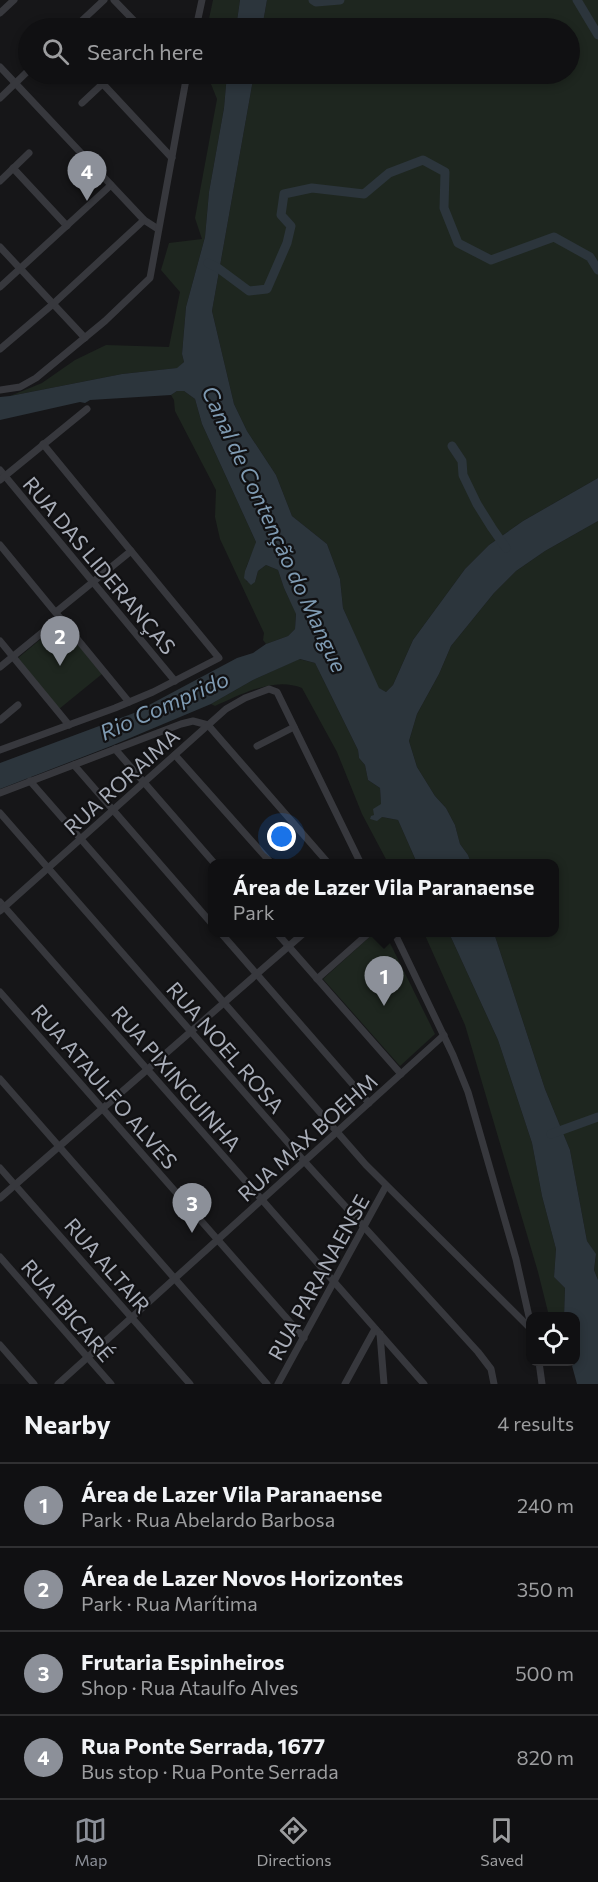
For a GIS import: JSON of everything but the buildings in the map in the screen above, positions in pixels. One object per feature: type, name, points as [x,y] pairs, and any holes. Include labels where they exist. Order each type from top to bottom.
[{"type":"street","points":[[0,13],[14,0]]},
{"type":"street","points":[[85,18],[104,0]]},
{"type":"street","points":[[114,0],[131,18]]},
{"type":"street","points":[[198,18],[200,2]]},
{"type":"street","points":[[0,67],[144,220],[158,229]]},
{"type":"street","points":[[0,98],[18,80]]},
{"type":"street","points":[[82,103],[102,84],[172,158]]},
{"type":"street","points":[[0,390],[13,389],[45,372],[150,278],[184,84]]},
{"type":"street","points":[[0,181],[29,153]]},
{"type":"street","points":[[13,168],[67,226]]},
{"type":"street","points":[[0,287],[111,186]]},
{"type":"street","points":[[0,349],[53,304],[144,220]]},
{"type":"street","points":[[0,247],[85,338]]},
{"type":"street","points":[[2,475],[87,409]]},
{"type":"street","points":[[1,748],[129,702],[219,658],[43,444]]},
{"type":"street","name":"RUA DAS LIDERANÇAS","points":[[2,475],[175,681]]},
{"type":"street","points":[[0,545],[129,702]]},
{"type":"street","points":[[0,668],[93,582],[131,551]]},
{"type":"street","points":[[0,640],[69,724]]},
{"type":"street","name":"RUA RORAIMA","points":[[2,907],[237,702],[266,689],[272,689],[277,692],[294,727]]},
{"type":"street","points":[[0,720],[18,705]]},
{"type":"street","points":[[0,793],[186,723],[197,722],[208,725],[325,859]]},
{"type":"street","points":[[258,746],[294,727],[359,859]]},
{"type":"street","points":[[115,749],[211,859]]},
{"type":"street","points":[[175,755],[268,859]]},
{"type":"street","points":[[74,765],[208,918]]},
{"type":"street","points":[[30,782],[386,1186],[526,1323]]},
{"type":"street","name":"RUA NOEL ROSA","points":[[0,813],[304,1161],[483,1358],[492,1373],[494,1384]]},
{"type":"street","name":"RUA PIXINGUINHA","points":[[2,907],[424,1384]]},
{"type":"street","points":[[224,937],[369,1103]]},
{"type":"street","points":[[280,937],[401,1074]]},
{"type":"street","points":[[0,1198],[300,937]]},
{"type":"street","points":[[317,979],[365,937]]},
{"type":"street","points":[[396,937],[444,1035],[476,1115],[529,1312]]},
{"type":"street","name":"RUA ATAULFO ALVES","points":[[0,992],[304,1338]]},
{"type":"street","name":"RUA MAX BOEHM","points":[[58,1384],[444,1035]]},
{"type":"street","points":[[0,1079],[267,1384]]},
{"type":"street","name":"RUA ALTAIR","points":[[0,1167],[190,1384]]},
{"type":"street","name":"RUA PARANAENSE","points":[[278,1384],[386,1186]]},
{"type":"street","name":"RUA IBICARÉ","points":[[0,1257],[111,1384]]},
{"type":"street","points":[[345,1384],[377,1331]]},
{"type":"street","points":[[377,1331],[384,1384]]},
{"type":"street","points":[[0,1345],[34,1384]]},
{"type":"street","points":[[540,1366],[542,1384]]},
{"type":"street","points":[[178,1384],[182,1375]]},
{"type":"shaded area","points":[[213,0],[240,0],[237,18],[209,18]]},
{"type":"shaded area","points":[[267,0],[598,0],[598,478],[523,521],[489,545],[465,569],[413,640],[393,685],[386,692],[378,688],[343,608],[340,579],[327,544],[292,516],[276,475],[247,431],[234,404],[212,311],[252,84],[580,84],[580,18],[264,18]]},
{"type":"shaded area","points":[[211,84],[226,84],[209,192],[205,237],[186,307],[182,354],[184,362],[178,368],[122,374],[10,396],[42,383],[75,360],[106,345],[169,347],[180,292],[161,270],[169,243],[202,239],[195,218],[217,99]]},
{"type":"shaded area","points":[[177,391],[184,391],[195,399],[202,424],[256,542],[246,567],[247,582],[255,582],[258,571],[266,565],[278,570],[296,613],[295,629],[288,636],[266,644],[263,640],[264,633],[220,539],[215,517],[216,490],[175,411],[171,395]]},
{"type":"shaded area","points":[[598,521],[598,1280],[594,1270],[596,1255],[587,1241],[570,1150],[545,1089],[495,937],[559,937],[559,859],[470,859],[460,844],[455,825],[446,808],[435,796],[417,767],[409,741],[417,714],[451,646],[494,593],[516,571],[545,551]]},
{"type":"shaded area","points":[[60,623],[102,674],[59,709],[18,658]]},
{"type":"shaded area","points":[[299,659],[315,663],[358,750],[359,758],[365,765],[368,780],[380,788],[382,817],[398,820],[415,859],[386,859],[362,814],[337,752],[302,688],[280,684],[257,688],[215,706],[211,704],[253,680]]},
{"type":"shaded area","points":[[369,937],[387,937],[435,1034],[400,1066],[323,979]]},
{"type":"shaded area","points":[[426,937],[451,937],[498,1040],[532,1143],[542,1196],[556,1249],[554,1277],[565,1288],[564,1312],[548,1312],[465,1025]]},
{"type":"water","points":[[240,0],[267,0],[264,18],[237,18]]},
{"type":"water","points":[[226,84],[252,84],[212,311],[234,404],[247,431],[276,475],[292,516],[327,544],[340,579],[343,608],[379,688],[386,692],[393,685],[413,640],[465,569],[489,545],[523,521],[598,478],[598,521],[545,551],[516,571],[494,593],[451,646],[417,714],[409,741],[417,767],[435,796],[446,808],[455,825],[460,844],[470,859],[415,859],[398,820],[382,817],[377,821],[370,819],[374,815],[373,809],[381,804],[380,788],[368,780],[365,765],[359,758],[358,750],[315,663],[300,659],[253,680],[211,704],[0,789],[0,763],[134,713],[237,658],[288,636],[295,629],[296,614],[278,570],[266,565],[258,571],[255,582],[251,585],[244,578],[256,542],[202,424],[195,399],[184,391],[177,391],[171,395],[90,400],[85,403],[80,402],[0,420],[0,397],[122,374],[177,368],[184,362],[182,354],[186,307],[205,237],[209,192]]},
{"type":"water","points":[[451,937],[495,937],[545,1089],[570,1150],[587,1241],[596,1254],[594,1270],[598,1280],[598,1384],[577,1384],[572,1366],[580,1366],[580,1312],[564,1312],[565,1288],[554,1277],[556,1249],[542,1196],[532,1143],[498,1040]]},
{"type":"waterway","points":[[313,0],[316,2],[340,0]]},
{"type":"waterway","points":[[577,0],[598,35]]},
{"type":"waterway","points":[[208,263],[249,291],[267,289],[287,243],[291,226],[281,215],[284,194],[312,188],[364,194],[389,173],[423,160],[445,172],[444,208],[458,243],[491,260],[554,237],[590,257],[598,270]]},
{"type":"waterway","points":[[452,446],[462,461],[463,475],[477,504],[506,548]]},
{"type":"waterway","points":[[551,1134],[598,1117]]},
{"type":"place","name":"Rua Ponte Serrada, 1677","points":[[87,201]]},
{"type":"place","name":"Área de Lazer Novos Horizontes","points":[[60,666]]},
{"type":"place","name":"Área de Lazer Vila Paranaense","points":[[384,1006]]},
{"type":"place","name":"Frutaria Espinheiros","points":[[192,1233]]},
{"type":"water label","name":"Canal de Contenção do Mangue","points":[[275,529]]},
{"type":"water label","name":"Rio Comprido","points":[[164,705]]}]
